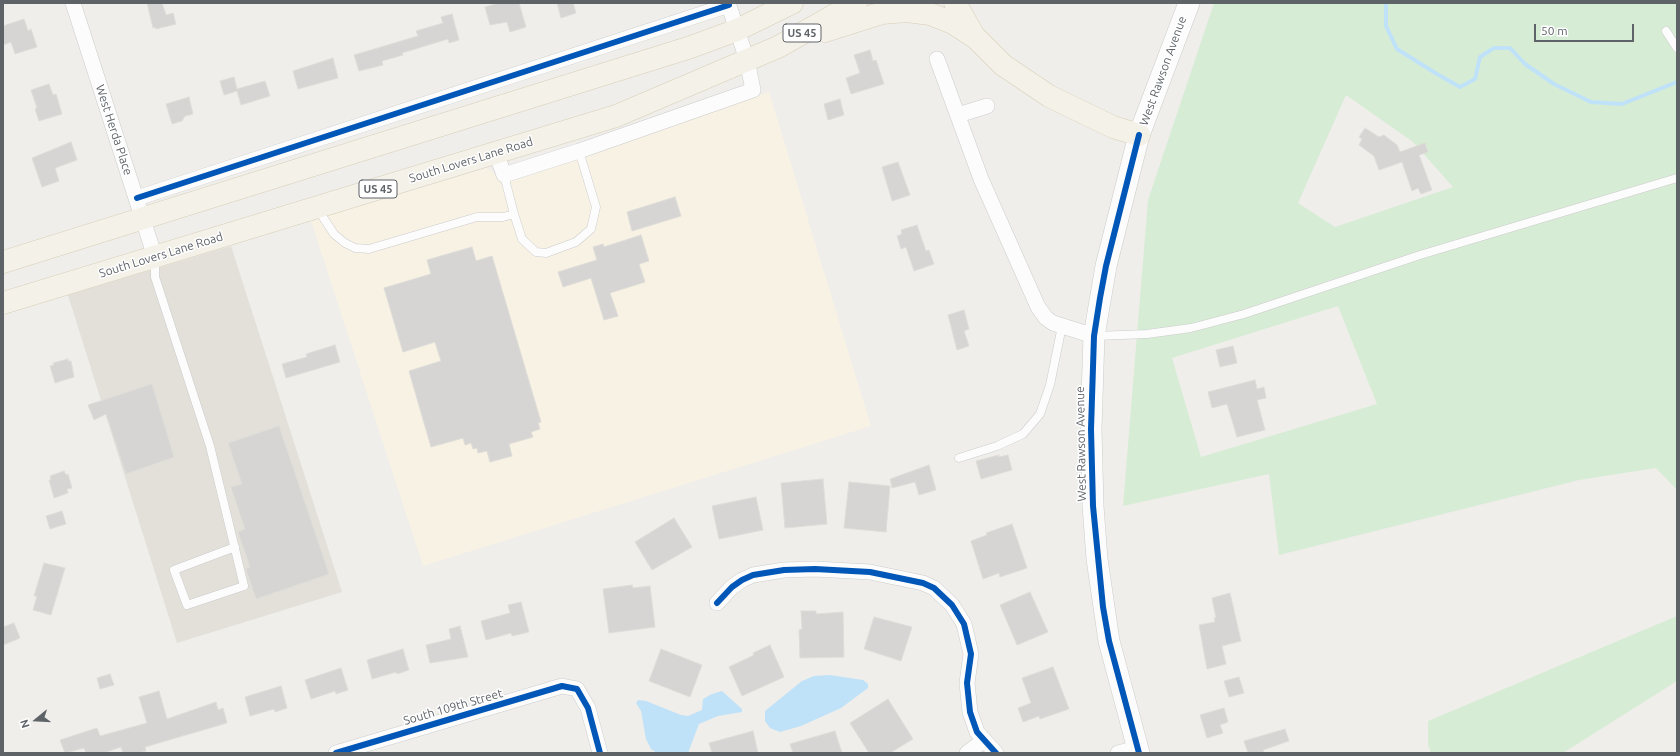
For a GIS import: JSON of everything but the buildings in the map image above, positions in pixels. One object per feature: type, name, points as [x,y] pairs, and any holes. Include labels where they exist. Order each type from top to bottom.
[{"type":"main road","name":"South Lovers Lane Road","points":[[3,303],[616,116],[742,45],[792,3]]},
{"type":"main road","name":"South Lovers Lane Road","points":[[3,262],[691,47],[742,45],[778,47],[856,3]]},
{"type":"main road","points":[[955,3],[976,38]]},
{"type":"main road","points":[[778,47],[882,13],[907,11],[930,14],[953,23],[976,38],[1003,65],[1049,96],[1113,127],[1139,135]]},
{"type":"street","name":"West Herda Place","points":[[73,3],[155,257]]},
{"type":"street","name":"West Rawson Avenue","points":[[1131,751],[1109,641],[1097,559],[1093,506],[1091,429],[1094,336],[1106,266],[1139,135],[1189,3]]},
{"type":"street","points":[[137,198],[729,4],[742,45],[753,90],[579,151],[504,175],[496,152]]},
{"type":"street","points":[[937,59],[981,179],[1030,291],[1046,318],[1053,323],[1094,336]]},
{"type":"street","points":[[958,115],[987,106]]},
{"type":"street","points":[[717,603],[732,587],[742,580],[753,575],[784,570],[856,570],[896,576],[923,583],[944,596],[964,624],[971,654],[967,683],[970,712],[983,741],[996,753]]},
{"type":"street","name":"South 109th Street","points":[[336,753],[562,686],[577,689],[588,708],[600,753]]},
{"type":"street","points":[[967,753],[983,741]]},
{"type":"lane","points":[[1666,31],[1677,48]]},
{"type":"lane","points":[[504,175],[522,239],[536,252],[546,253],[576,242],[592,229],[596,207],[579,151]]},
{"type":"lane","points":[[1094,336],[1147,334],[1191,328],[1244,314],[1420,255],[1677,178]]},
{"type":"lane","points":[[317,208],[326,223],[345,244],[355,248],[369,249],[476,217],[503,217],[514,214]]},
{"type":"lane","points":[[155,257],[155,277],[210,446],[235,547],[244,586],[187,605],[174,570],[235,547]]},
{"type":"lane","points":[[959,458],[997,446],[1023,434],[1040,414],[1050,385],[1062,326]]},
{"type":"shaded area","points":[[769,92],[871,426],[423,566],[311,221],[487,168],[492,171],[497,178],[503,181],[519,179]]},
{"type":"shaded area","points":[[231,246],[342,592],[177,643],[68,295]]},
{"type":"green space","points":[[1214,3],[1677,3],[1677,490],[1656,468],[1579,480],[1279,555],[1269,474],[1123,506],[1148,200]],"holes":[[[1346,95],[1413,142],[1453,187],[1335,227],[1298,203]],[[1338,306],[1377,404],[1201,457],[1172,358]]]},
{"type":"green space","points":[[1677,616],[1677,681],[1563,753],[1431,753],[1428,745],[1428,721]]},
{"type":"water","points":[[830,675],[863,680],[868,684],[868,688],[841,708],[801,726],[780,732],[770,728],[765,721],[765,711],[802,681],[814,676]]},
{"type":"water","points":[[722,691],[742,709],[742,712],[718,716],[699,724],[688,753],[657,753],[651,749],[646,739],[641,711],[636,703],[638,700],[646,701],[681,715],[688,716],[702,710],[703,699]]},
{"type":"waterway","points":[[1386,3],[1386,26],[1397,49],[1460,87],[1475,79],[1480,57],[1494,48],[1510,48],[1525,64],[1554,84],[1591,102],[1622,104],[1677,82]]},
{"type":"cycle path","points":[[137,198],[729,5]]},
{"type":"cycle path","points":[[1139,135],[1106,266],[1100,298],[1094,336],[1091,429],[1093,506],[1103,607],[1109,641],[1139,753]]},
{"type":"cycle path","points":[[717,603],[732,587],[742,580],[753,575],[784,570],[815,569],[870,572],[923,583],[934,588],[952,605],[964,624],[971,654],[967,683],[970,712],[977,732],[996,753]]},
{"type":"cycle path","points":[[336,753],[562,686],[577,689],[588,708],[600,753]]}]
